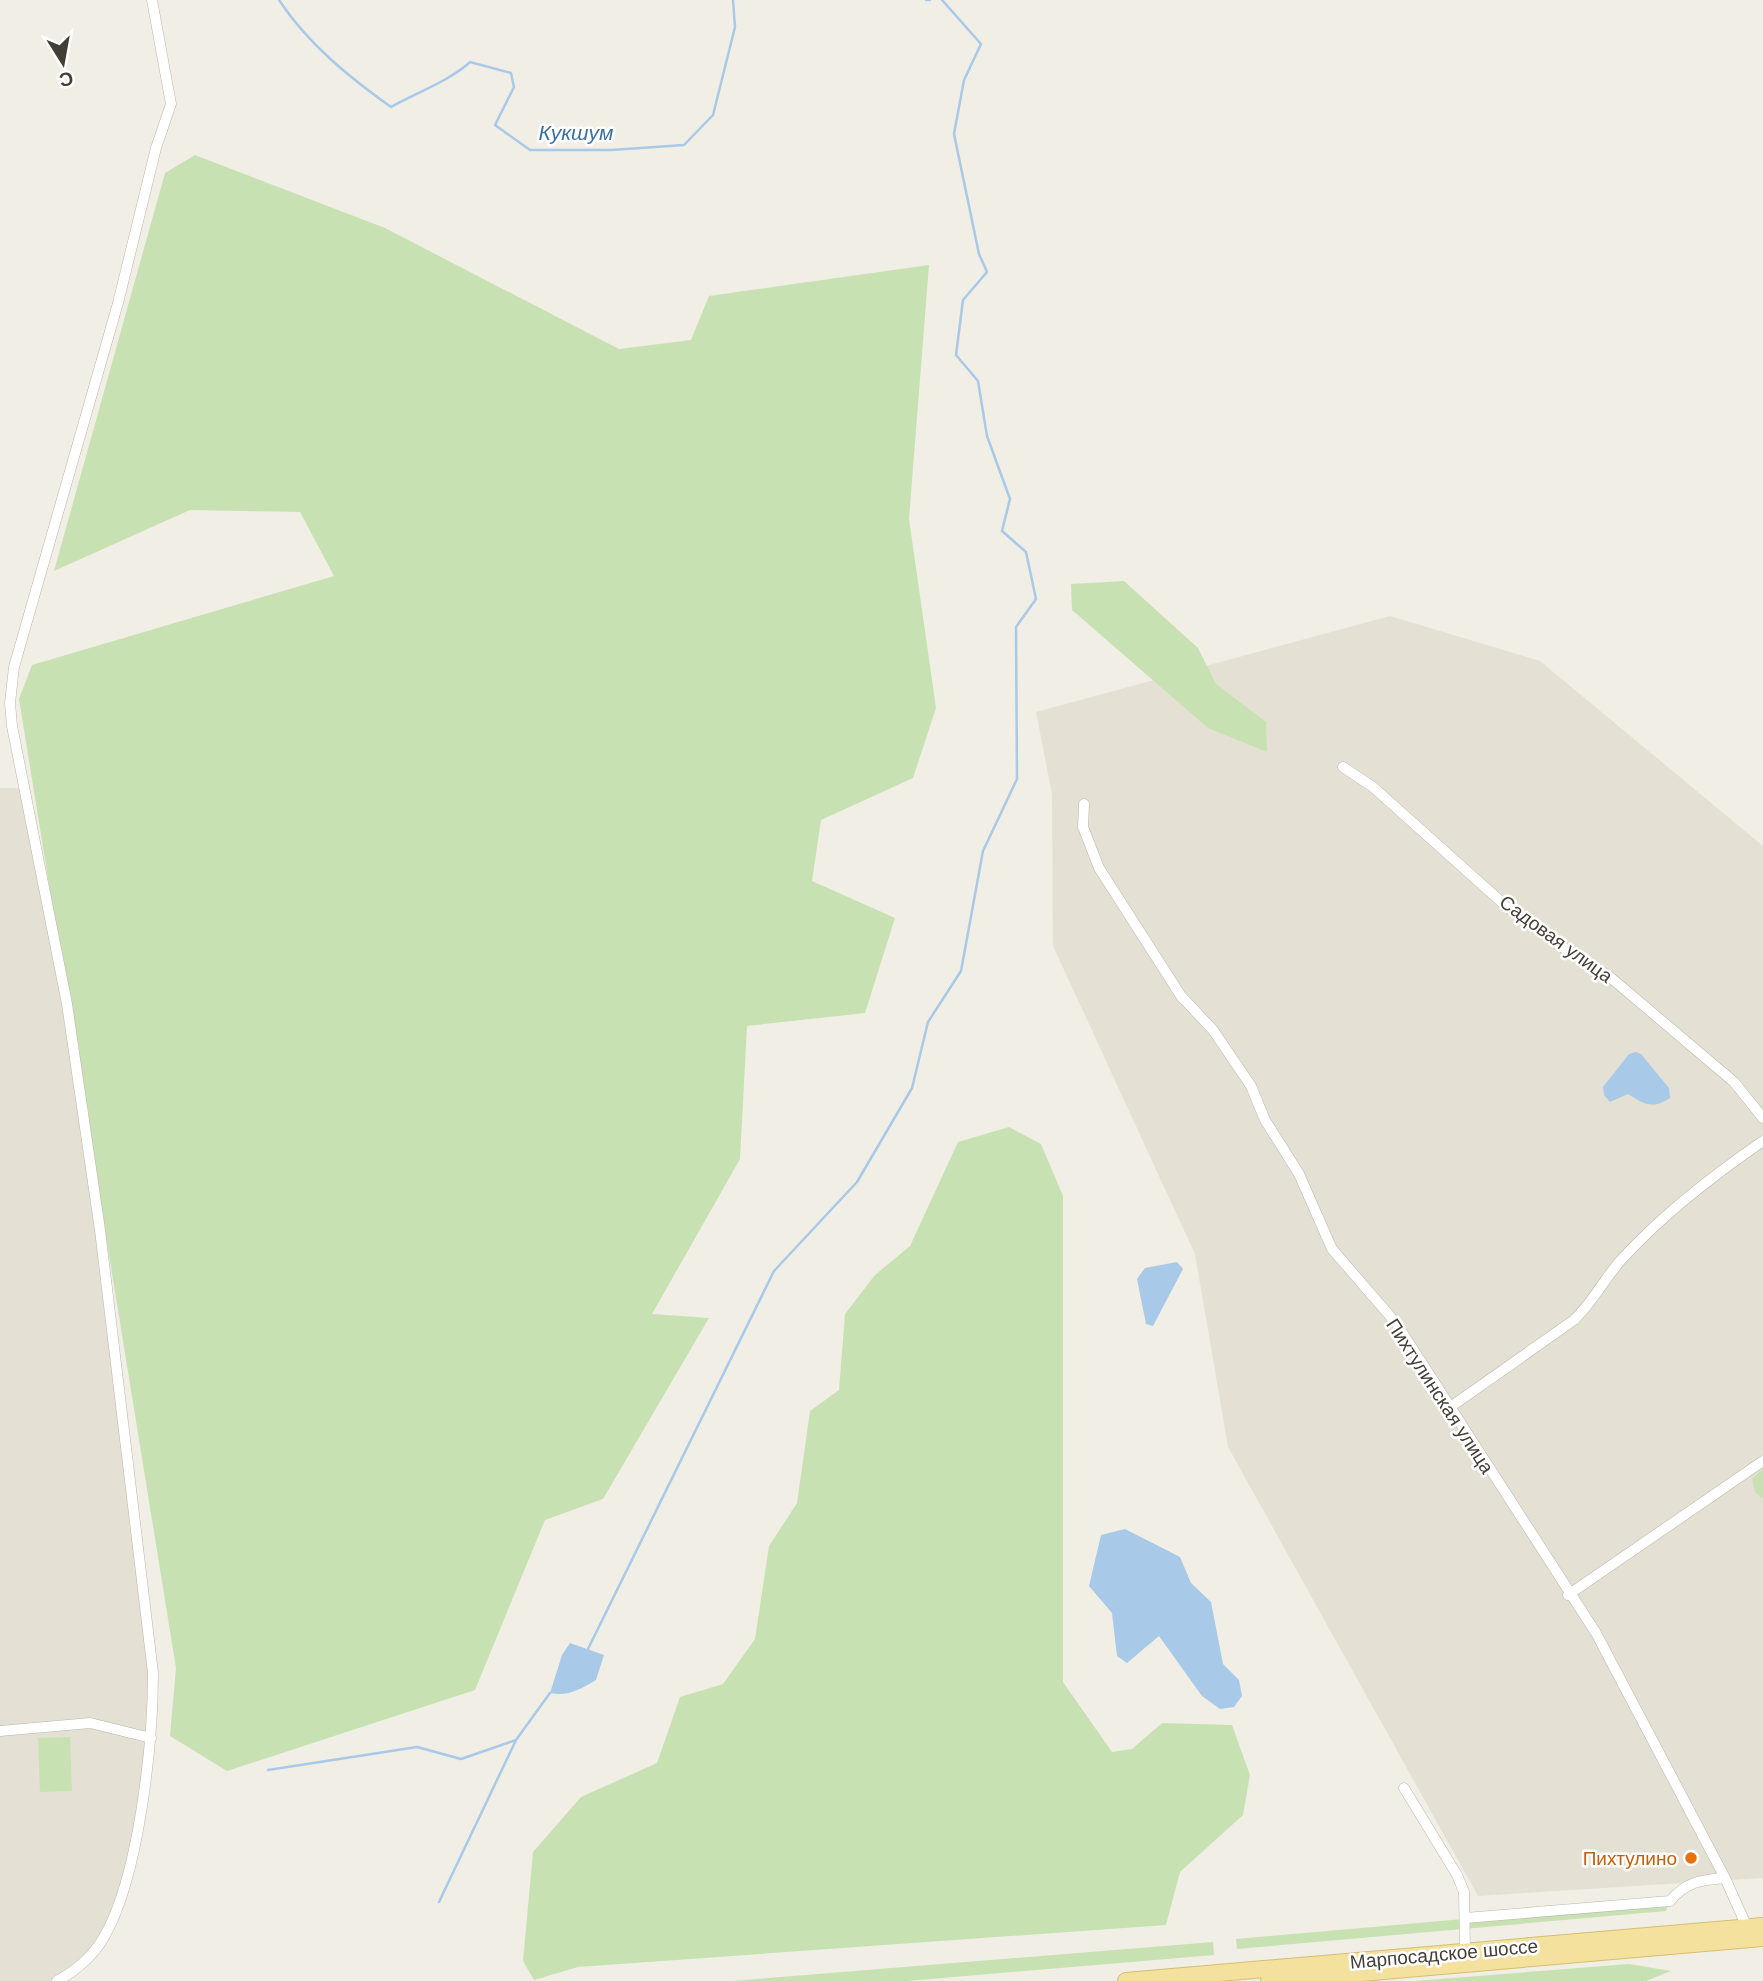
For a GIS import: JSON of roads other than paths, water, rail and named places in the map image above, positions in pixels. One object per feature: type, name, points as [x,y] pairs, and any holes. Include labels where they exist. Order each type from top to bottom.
[{"type":"main road","name":"Марпосадское шоссе","points":[[1126,1981],[1755,1926]]},
{"type":"main road","name":"Марпосадское шоссе","points":[[1269,1981],[1763,1938]]},
{"type":"street","points":[[57,1981],[97,1948],[115,1912],[131,1857],[151,1738],[150,1637],[100,1230],[66,1004],[12,726],[10,703],[14,667],[118,303],[156,148],[171,104],[152,0]]},
{"type":"street","name":"Садовая улица","points":[[1343,766],[1373,787],[1507,906],[1562,947],[1609,977],[1734,1082],[1763,1118]]},
{"type":"street","name":"Пихтулинская улица","points":[[1084,804],[1083,827],[1099,868],[1181,996],[1213,1030],[1251,1086],[1265,1120],[1299,1174],[1332,1249],[1396,1323],[1568,1595],[1596,1633],[1725,1878],[1755,1926]]},
{"type":"street","points":[[1448,1408],[1574,1320],[1591,1304],[1629,1252],[1705,1181],[1763,1141]]},
{"type":"street","points":[[1568,1595],[1763,1461]]},
{"type":"street","points":[[0,1731],[90,1723],[151,1738]]},
{"type":"street","points":[[1404,1788],[1457,1874],[1464,1892],[1465,1952]]},
{"type":"street","points":[[1465,1918],[1670,1901],[1682,1887],[1725,1878]]},
{"type":"water","points":[[1629,1054],[1641,1054],[1669,1088],[1670,1098],[1654,1104],[1644,1103],[1628,1094],[1610,1102],[1604,1095],[1603,1087]]},
{"type":"water","points":[[1177,1262],[1183,1269],[1153,1326],[1146,1324],[1137,1279],[1145,1268]]},
{"type":"water","points":[[1125,1529],[1180,1557],[1191,1583],[1211,1602],[1223,1664],[1239,1680],[1242,1696],[1234,1707],[1220,1709],[1202,1696],[1159,1636],[1127,1663],[1117,1656],[1112,1613],[1089,1586],[1101,1535]]},
{"type":"water","points":[[570,1643],[604,1655],[596,1680],[568,1693],[550,1693],[562,1655]]},
{"type":"waterway","name":"Кукшум","points":[[279,0],[290,16],[330,59],[391,107],[443,80],[470,62],[511,73],[514,87],[495,125],[530,150],[612,150],[684,145],[713,115],[735,27],[733,0]]},
{"type":"waterway","points":[[588,1649],[774,1271],[857,1182],[912,1088],[928,1022],[961,971],[983,851],[1017,779],[1016,627],[1036,599],[1026,552],[1002,531],[1010,499],[987,436],[978,381],[956,355],[963,300],[987,272],[979,254],[954,134],[964,80],[981,44],[942,0]]},
{"type":"waterway","points":[[268,1770],[417,1747],[461,1759],[516,1740],[550,1693]]},
{"type":"waterway","points":[[439,1902],[516,1740]]},
{"type":"place","name":"Пихтулино","points":[[1691,1858]]}]
